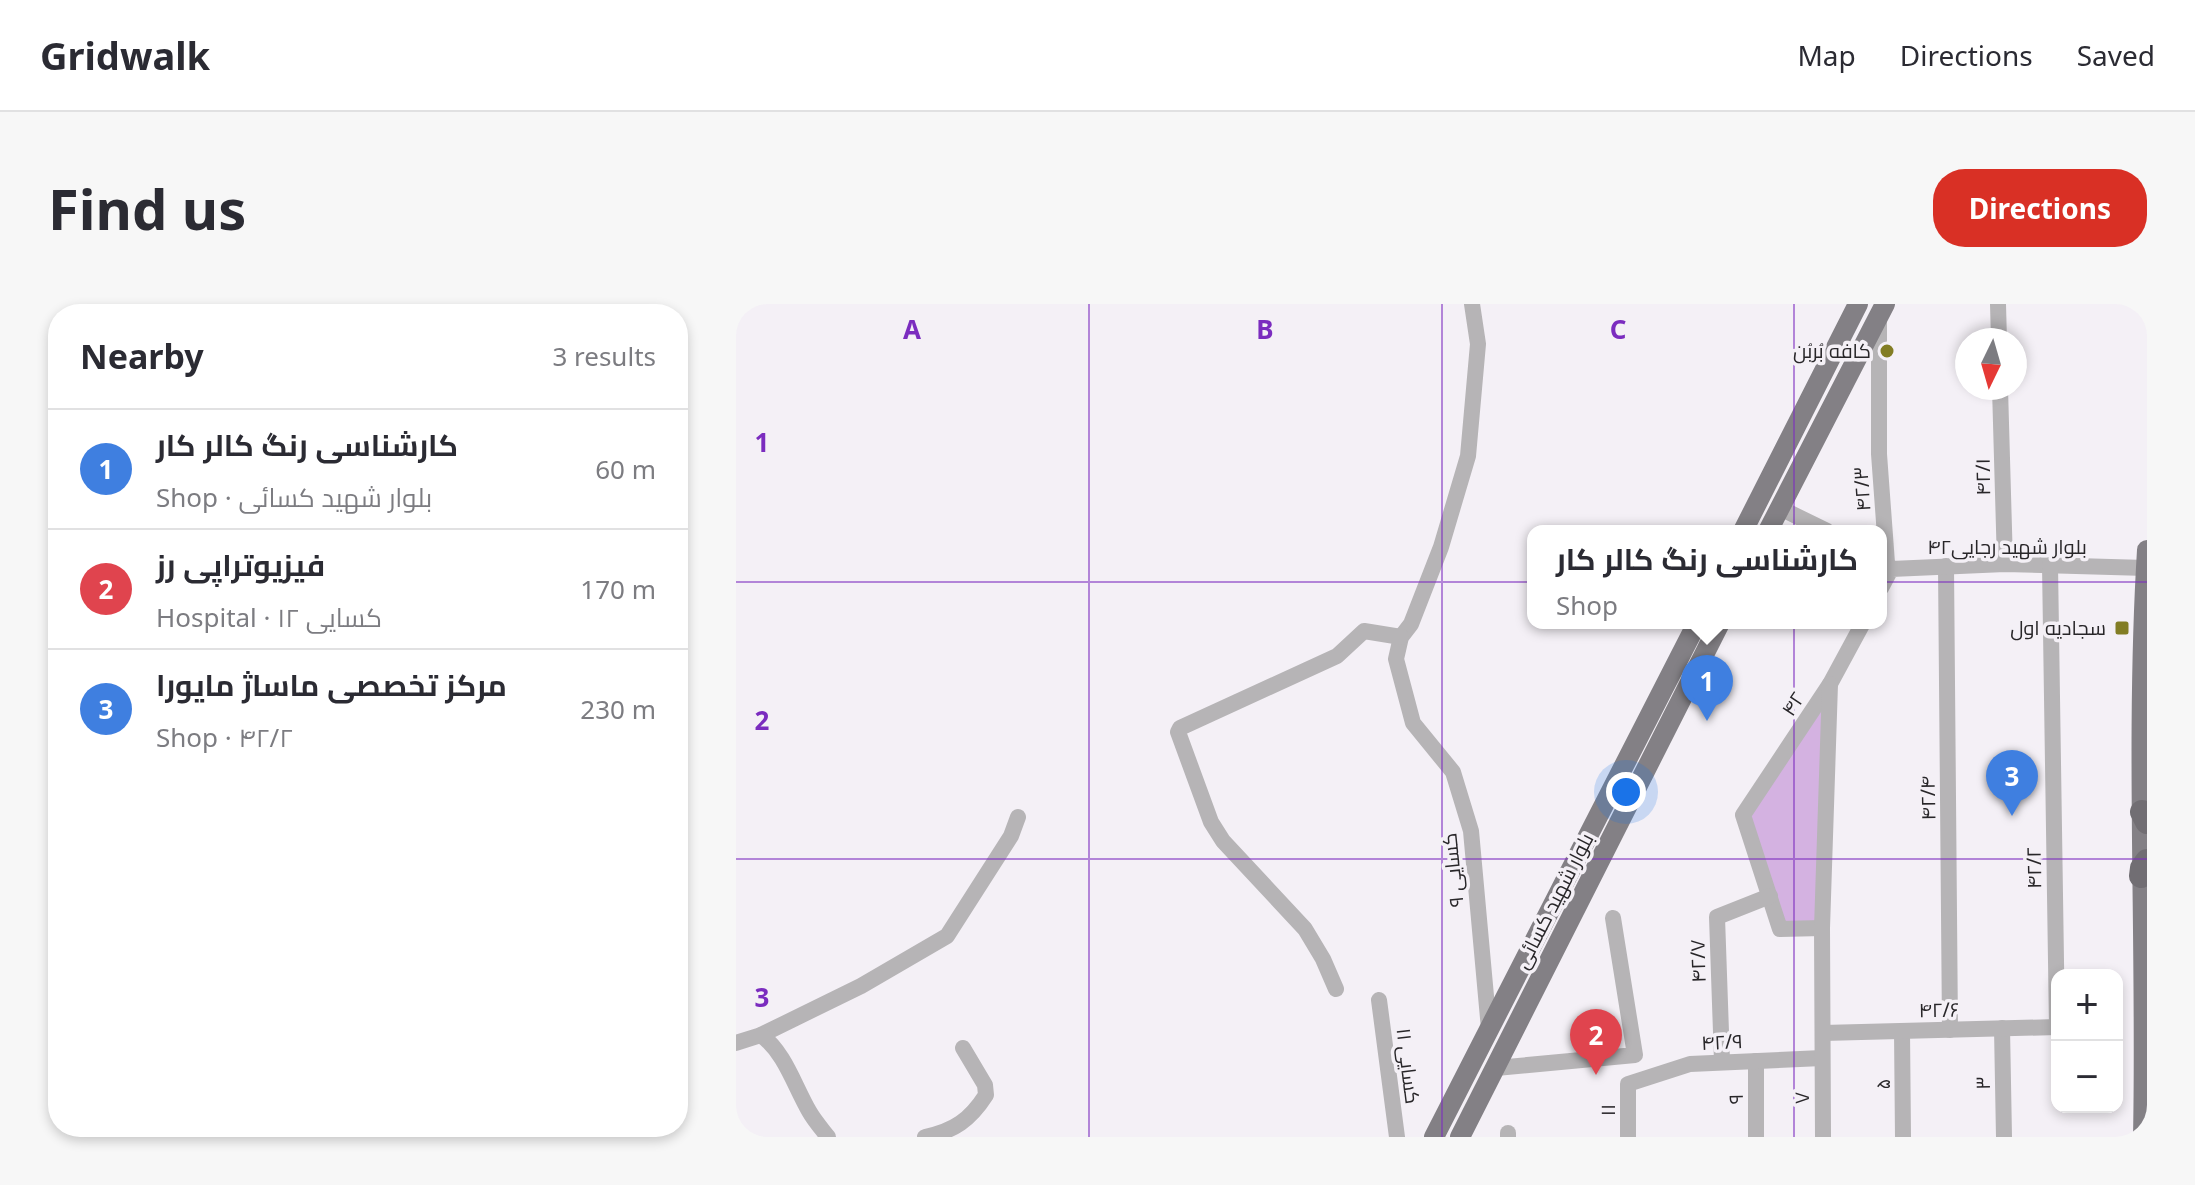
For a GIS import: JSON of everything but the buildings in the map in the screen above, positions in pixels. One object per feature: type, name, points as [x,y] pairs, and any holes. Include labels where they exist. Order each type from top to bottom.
[{"type":"main road","points":[[1746,525],[1858,304]]},
{"type":"main road","points":[[1771,525],[1882,310]]},
{"type":"main road","points":[[2143,1137],[2143,626],[2146,559]]},
{"type":"main road","name":"بلوار شهید کسائی","points":[[1460,1137],[1496,1068],[1657,721],[1695,629]]},
{"type":"main road","name":"بلوار شهید کسائی","points":[[1434,1137],[1489,1029],[1657,721],[1716,629]]},
{"type":"street","points":[[1336,989],[1305,929],[1211,822],[1178,732],[1180,728],[1337,656],[1364,631],[1401,637],[1411,624],[1441,547],[1468,456],[1478,344],[1472,304]]},
{"type":"street","points":[[1998,304],[1999,328]]},
{"type":"street","name":"۴۲/۳","points":[[1882,310],[1879,454],[1884,525]]},
{"type":"street","name":"۴۲/۱","points":[[2000,400],[2005,564]]},
{"type":"street","points":[[1780,508],[1815,525]]},
{"type":"street","name":"بلوار شهید رجایی۴۲","points":[[1887,564],[2050,565],[2146,559]]},
{"type":"street","name":"۴۲/۲","points":[[2050,565],[2056,969]]},
{"type":"street","name":"۴۲/۴","points":[[1946,566],[1950,1030]]},
{"type":"street","points":[[1830,684],[1860,629]]},
{"type":"street","name":"۹ کسایی","points":[[1401,637],[1396,659],[1413,723],[1453,772],[1471,831],[1489,1029]]},
{"type":"street","name":"۴۲","points":[[1822,928],[1780,929],[1743,815],[1830,684]]},
{"type":"street","name":"۴۲","points":[[1822,1058],[1822,928],[1830,684]]},
{"type":"street","points":[[736,1043],[761,1035],[861,986],[947,936],[1011,836],[1018,817]]},
{"type":"street","name":"۴۲/۷","points":[[1722,1061],[1717,917],[1770,896]]},
{"type":"street","points":[[1496,1068],[1635,1055],[1613,918]]},
{"type":"street","name":"۱۱ کسایی","points":[[1379,1000],[1397,1137]]},
{"type":"street","name":"۴۲/۶","points":[[1823,1033],[2051,1027]]},
{"type":"street","name":"۳","points":[[2002,1028],[2004,1137]]},
{"type":"street","name":"۵","points":[[1902,1031],[1903,1137]]},
{"type":"street","points":[[761,1035],[777,1051],[810,1113],[828,1137]]},
{"type":"street","points":[[925,1137],[947,1133],[975,1113],[986,1095],[985,1085],[963,1048]]},
{"type":"street","name":"۴۲/۹","points":[[1628,1084],[1690,1064],[1822,1058]]},
{"type":"street","name":"۷","points":[[1822,1058],[1823,1137]]},
{"type":"street","name":"۹","points":[[1756,1061],[1756,1137]]},
{"type":"street","name":"۱۱","points":[[1628,1084],[1628,1137]]},
{"type":"shaded area","points":[[1822,708],[1816,921],[1785,924],[1748,815]]},
{"type":"place","name":"کافه بُربُن","points":[[1887,351]]},
{"type":"place","name":"سجادیه اول","points":[[2122,628]]},
{"type":"place","name":"کارشناسی رنگ کالر کار","points":[[1707,721]]},
{"type":"place","name":"مرکز تخصصی ماساژ مایورا","points":[[2012,816]]},
{"type":"place","name":"فیزیوتراپی رز","points":[[1596,1075]]}]
